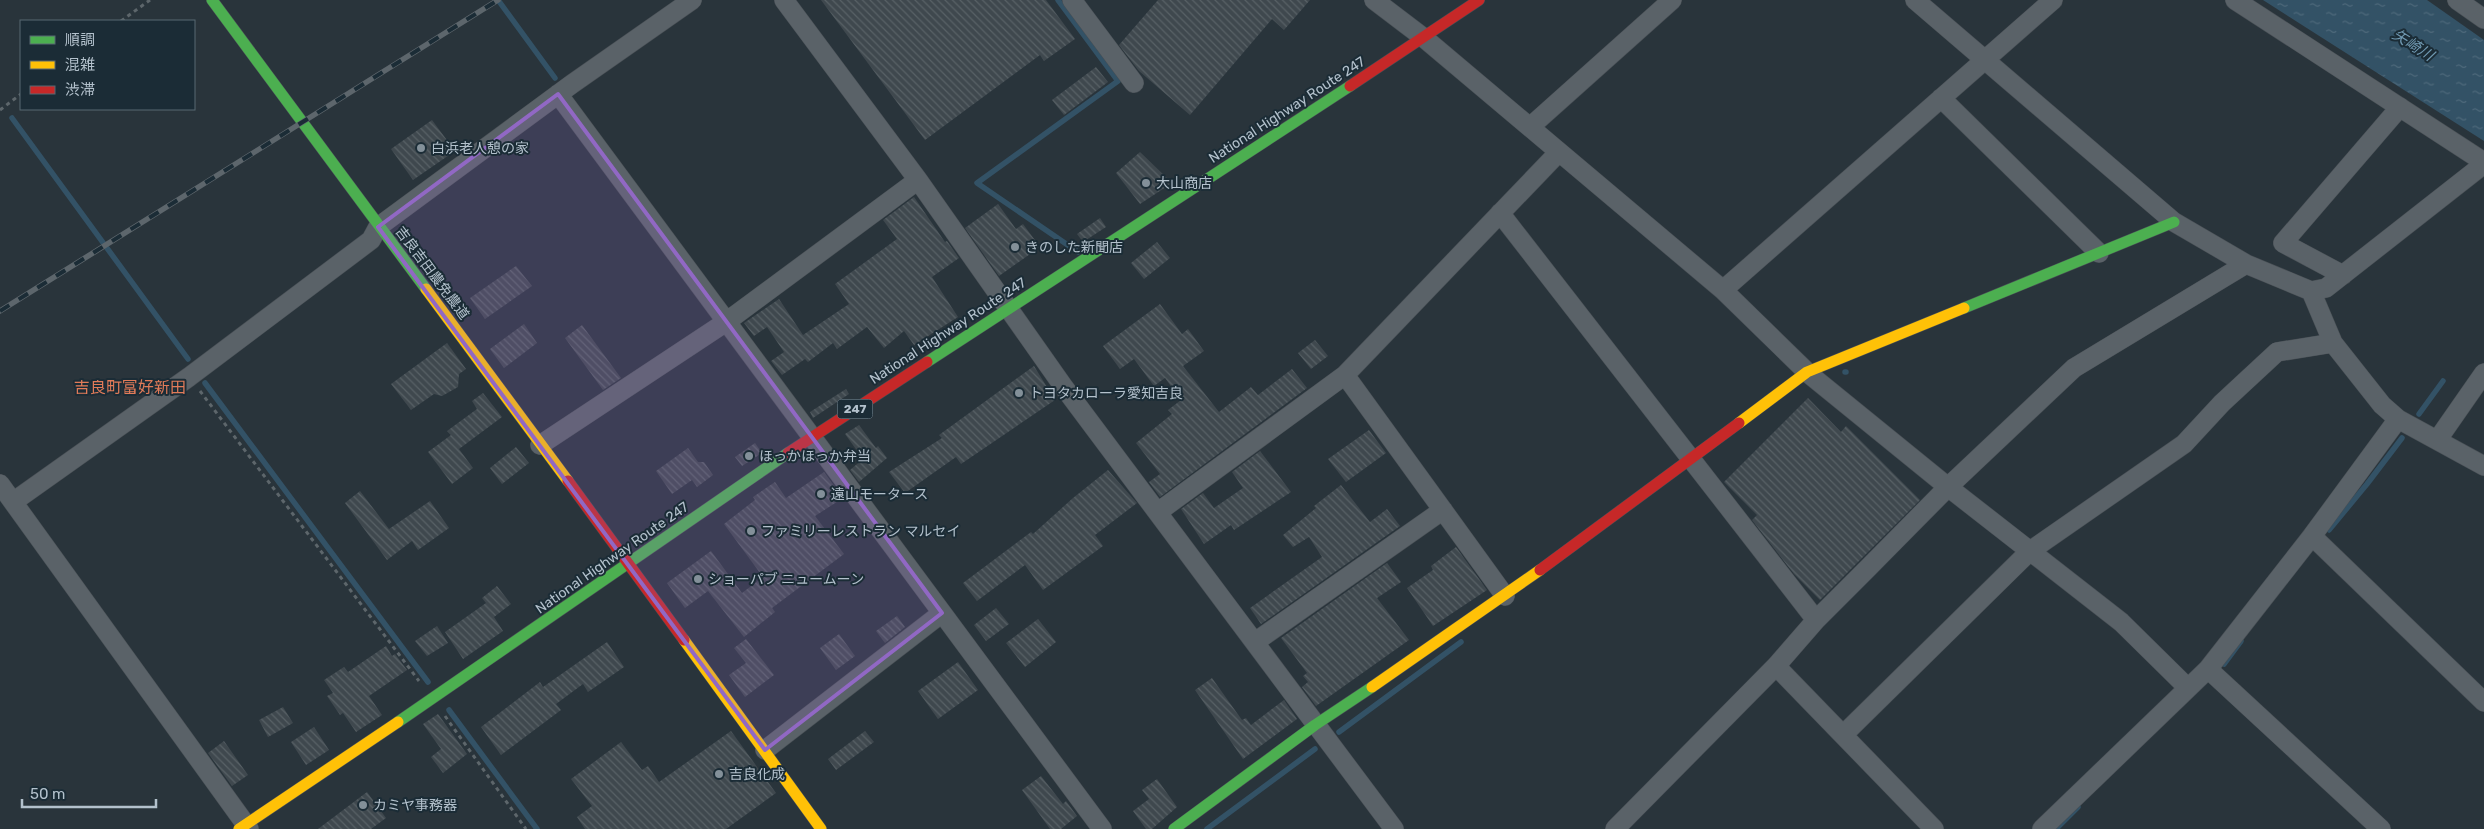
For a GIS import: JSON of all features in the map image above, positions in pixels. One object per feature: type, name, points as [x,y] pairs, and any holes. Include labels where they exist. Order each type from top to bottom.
[{"type":"main road","points":[[212,0],[302,123]]},
{"type":"main road","name":"National Highway Route 247","points":[[245,827],[812,437],[1424,38],[1479,0]]},
{"type":"main road","points":[[1174,829],[1315,725],[1505,596],[1808,373],[2174,222]]},
{"type":"main road","name":"吉良吉田農免農道","points":[[378,227],[629,564],[821,829]]},
{"type":"street","points":[[13,502],[189,377],[371,240],[378,227],[558,94],[692,0]]},
{"type":"street","points":[[784,0],[918,180],[1008,310],[1394,829]]},
{"type":"street","points":[[1072,0],[1134,83]]},
{"type":"street","points":[[1374,0],[1424,38],[1723,290],[1808,373],[1948,487],[2121,622],[2188,688]]},
{"type":"street","points":[[1530,127],[1672,0]]},
{"type":"street","points":[[1915,0],[2174,222],[2246,264],[2311,292],[2326,288],[2484,163],[2235,0]]},
{"type":"street","points":[[1723,290],[2053,0]]},
{"type":"street","points":[[2467,2],[2484,19]]},
{"type":"street","points":[[558,94],[1102,829]]},
{"type":"street","points":[[1941,98],[2099,253]]},
{"type":"street","points":[[2343,275],[2283,243],[2400,107]]},
{"type":"street","points":[[302,123],[378,227]]},
{"type":"street","points":[[1158,512],[1346,375],[1559,152]]},
{"type":"street","points":[[540,446],[726,322],[918,180]]},
{"type":"street","points":[[1500,213],[1816,620]]},
{"type":"street","points":[[1615,829],[1776,666],[1816,620],[1948,487],[2074,368],[2246,264]]},
{"type":"street","points":[[2311,292],[2333,343],[2382,405],[2398,419],[2438,439],[2484,466]]},
{"type":"street","points":[[1843,735],[2030,550],[2184,444],[2222,404],[2277,352],[2333,343]]},
{"type":"street","points":[[1346,375],[1505,596]]},
{"type":"street","points":[[2438,439],[2481,385]]},
{"type":"street","points":[[2042,829],[2208,669],[2312,536],[2398,419]]},
{"type":"street","points":[[0,484],[245,827]]},
{"type":"street","points":[[1255,642],[1443,510]]},
{"type":"street","points":[[2312,536],[2484,702]]},
{"type":"street","points":[[765,750],[942,613]]},
{"type":"street","points":[[1776,666],[1934,829]]},
{"type":"street","points":[[2208,669],[2381,829]]},
{"type":"path","points":[[122,20],[150,0]]},
{"type":"path","points":[[0,110],[20,95]]},
{"type":"path","points":[[189,377],[249,453],[365,612],[433,699],[526,829]]},
{"type":"highlighted area","points":[[558,94],[942,613],[765,750],[378,227]]},
{"type":"water","name":"矢崎川","points":[[2263,0],[2427,0],[2484,40],[2484,141]]},
{"type":"building","points":[[821,0],[1046,0],[1075,39],[1044,61],[1040,55],[925,140]]},
{"type":"building","points":[[1158,0],[1310,0],[1284,30],[1272,19],[1190,115],[1139,71],[1119,45]]},
{"type":"building","points":[[1096,67],[1108,82],[1064,115],[1052,100]]},
{"type":"building","name":"白浜老人憩の家","points":[[432,120],[455,151],[413,180],[391,149]]},
{"type":"building","points":[[1140,152],[1172,183],[1140,204],[1116,173]]},
{"type":"building","points":[[914,197],[945,242],[947,241],[959,258],[932,277],[958,317],[914,345],[904,331],[884,348],[867,327],[837,349],[833,343],[808,362],[805,359],[782,375],[771,361],[784,352],[767,327],[754,336],[744,323],[779,299],[803,335],[849,304],[835,284],[897,239],[883,220]]},
{"type":"building","points":[[998,204],[1016,229],[1023,224],[1040,247],[999,276],[965,228]]},
{"type":"building","points":[[1100,218],[1106,227],[1083,242],[1077,234]]},
{"type":"building","points":[[1157,242],[1170,258],[1144,279],[1131,263]]},
{"type":"building","points":[[516,266],[532,286],[485,319],[470,298]]},
{"type":"building","points":[[1160,304],[1182,334],[1188,329],[1204,351],[1183,366],[1219,412],[1251,387],[1258,395],[1292,369],[1307,388],[1160,497],[1149,482],[1160,474],[1136,443],[1172,414],[1168,410],[1181,400],[1165,378],[1154,386],[1134,359],[1120,369],[1103,346]]},
{"type":"building","points":[[524,324],[537,343],[504,368],[490,349]]},
{"type":"building","points":[[582,325],[621,378],[603,390],[565,338]]},
{"type":"building","points":[[1315,340],[1328,356],[1311,369],[1298,353]]},
{"type":"building","points":[[447,343],[466,369],[459,374],[458,387],[442,396],[434,394],[411,410],[391,384]]},
{"type":"building","points":[[1034,366],[1055,400],[961,464],[956,457],[905,493],[889,472],[942,438],[939,435]]},
{"type":"building","points":[[846,389],[849,394],[813,418],[810,412]]},
{"type":"building","points":[[483,393],[502,417],[459,449],[473,468],[452,484],[428,452],[451,435],[447,431],[477,409],[472,401]]},
{"type":"building","points":[[1808,398],[1841,432],[1846,426],[1920,500],[1820,600],[1794,574],[1752,520],[1757,515],[1724,482]]},
{"type":"building","points":[[859,425],[876,448],[878,446],[887,458],[859,482],[850,470],[863,459],[845,434]]},
{"type":"building","points":[[1369,430],[1386,453],[1346,482],[1328,459]]},
{"type":"building","name":"ほっかほっか弁当","points":[[755,443],[762,453],[742,466],[735,457]]},
{"type":"building","points":[[516,447],[529,463],[502,484],[490,468]]},
{"type":"building","points":[[688,448],[698,462],[704,462],[713,475],[697,487],[692,480],[672,494],[656,471]]},
{"type":"building","points":[[1260,451],[1291,492],[1234,530],[1231,525],[1204,544],[1181,509],[1203,493],[1214,508],[1243,488],[1232,472]]},
{"type":"building","points":[[1108,470],[1137,503],[1095,535],[1103,546],[1043,590],[1025,565],[977,601],[963,583],[1031,532],[1033,534]]},
{"type":"building","points":[[824,472],[843,498],[815,516],[844,554],[772,608],[775,612],[744,637],[708,591],[685,608],[667,583],[711,551],[742,593],[763,577],[724,524],[755,500],[753,497],[775,482],[786,498]]},
{"type":"building","points":[[1341,485],[1370,522],[1387,509],[1400,526],[1261,624],[1250,608],[1322,557],[1309,537],[1293,547],[1283,535],[1316,508],[1314,506]]},
{"type":"building","points":[[360,491],[389,529],[430,501],[449,528],[418,550],[412,541],[387,560],[345,503]]},
{"type":"building","points":[[1456,547],[1487,590],[1433,626],[1407,588],[1433,570],[1431,566]]},
{"type":"building","points":[[1387,563],[1401,582],[1377,598],[1409,640],[1316,706],[1302,687],[1308,682],[1303,676],[1307,673],[1281,638]]},
{"type":"building","points":[[497,586],[511,604],[494,617],[503,631],[463,659],[445,632],[486,603],[482,598]]},
{"type":"building","points":[[996,608],[1009,624],[986,641],[974,625]]},
{"type":"building","points":[[897,616],[905,627],[885,643],[876,631]]},
{"type":"building","points":[[1038,619],[1056,642],[1025,667],[1006,643]]},
{"type":"building","points":[[437,626],[448,643],[427,656],[415,641]]},
{"type":"building","points":[[839,634],[855,656],[836,670],[820,648]]},
{"type":"building","points":[[746,639],[774,675],[745,697],[729,675],[746,663],[734,648]]},
{"type":"building","points":[[607,642],[624,667],[588,692],[583,684],[556,704],[561,710],[501,755],[481,727],[540,682],[543,687]]},
{"type":"building","points":[[386,646],[392,656],[395,654],[407,670],[369,696],[382,715],[356,732],[343,713],[340,715],[327,696],[333,693],[324,680],[344,667],[348,672]]},
{"type":"building","points":[[958,662],[978,690],[938,719],[918,691]]},
{"type":"building","points":[[1212,678],[1242,720],[1246,718],[1251,725],[1284,700],[1297,719],[1243,759],[1195,690]]},
{"type":"building","points":[[283,707],[293,723],[268,737],[259,720]]},
{"type":"building","points":[[438,714],[467,754],[443,773],[431,757],[441,749],[423,724]]},
{"type":"building","points":[[314,727],[329,750],[306,765],[291,742]]},
{"type":"building","name":"吉良化成","points":[[731,731],[776,793],[726,829],[585,829],[577,817],[592,806],[571,779],[621,742],[642,770],[648,766],[659,782]]},
{"type":"building","points":[[865,731],[874,742],[836,770],[828,759]]},
{"type":"building","points":[[224,741],[248,775],[232,786],[208,753]]},
{"type":"building","points":[[1041,776],[1063,804],[1066,801],[1077,816],[1061,829],[1050,829],[1022,790]]},
{"type":"building","points":[[1157,779],[1177,807],[1152,829],[1146,829],[1133,811],[1149,799],[1142,790]]},
{"type":"building","name":"カミヤ事務器","points":[[367,792],[386,818],[371,829],[318,829]]},
{"type":"waterway","points":[[498,0],[555,78]]},
{"type":"waterway","points":[[1058,0],[1118,81],[977,183],[1078,252]]},
{"type":"waterway","points":[[12,118],[188,359]]},
{"type":"waterway","points":[[2419,414],[2443,381]]},
{"type":"waterway","points":[[205,383],[428,682]]},
{"type":"waterway","points":[[2329,530],[2402,438]]},
{"type":"waterway","points":[[2224,664],[2241,641]]},
{"type":"waterway","points":[[1339,732],[1461,642]]},
{"type":"waterway","points":[[449,710],[537,829]]},
{"type":"waterway","points":[[1207,829],[1315,749]]},
{"type":"waterway","points":[[2056,829],[2078,807]]},
{"type":"railway","points":[[0,311],[498,0]]},
{"type":"traffic: fast","points":[[212,0],[426,289]]},
{"type":"traffic: fast","points":[[927,362],[1350,86]]},
{"type":"traffic: fast","points":[[1964,308],[2174,222]]},
{"type":"traffic: fast","points":[[398,722],[788,453]]},
{"type":"traffic: fast","points":[[1174,829],[1315,725],[1372,687]]},
{"type":"traffic: slow","points":[[426,289],[568,481]]},
{"type":"traffic: slow","points":[[1739,423],[1807,372],[1964,308]]},
{"type":"traffic: slow","points":[[1372,687],[1540,570]]},
{"type":"traffic: slow","points":[[684,640],[821,829]]},
{"type":"traffic: slow","points":[[239,829],[398,722]]},
{"type":"traffic: jam","points":[[1350,86],[1479,0]]},
{"type":"traffic: jam","points":[[788,453],[927,362]]},
{"type":"traffic: jam","points":[[1540,570],[1739,423]]},
{"type":"traffic: jam","points":[[568,481],[684,640]]},
{"type":"place","name":"白浜老人憩の家","points":[[421,148]]},
{"type":"place","name":"大山商店","points":[[1146,183]]},
{"type":"place","name":"きのした新聞店","points":[[1015,247]]},
{"type":"place","name":"トヨタカローラ愛知吉良","points":[[1019,393]]},
{"type":"place","name":"ほっかほっか弁当","points":[[749,456]]},
{"type":"place","name":"遠山モータース","points":[[821,494]]},
{"type":"place","name":"ファミリーレストラン マルセイ","points":[[751,531]]},
{"type":"place","name":"ショーパブ ニュームーン","points":[[698,579]]},
{"type":"place","name":"吉良化成","points":[[719,774]]},
{"type":"place","name":"カミヤ事務器","points":[[363,805]]},
{"type":"district","name":"吉良町富好新田","points":[[130,387]]}]
